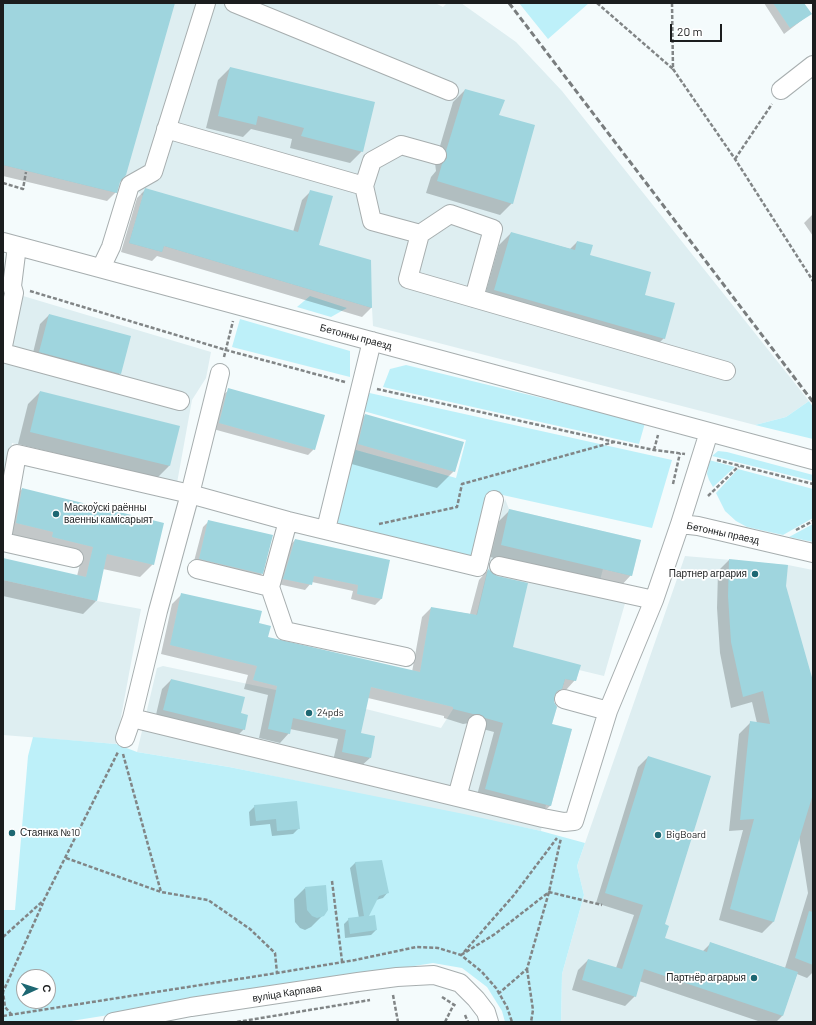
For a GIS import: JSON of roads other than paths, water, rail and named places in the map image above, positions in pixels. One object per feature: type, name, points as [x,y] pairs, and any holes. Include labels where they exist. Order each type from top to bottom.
[{"type":"street","points":[[101,268],[111,247],[130,185],[153,172],[206,3]]},
{"type":"street","points":[[234,3],[449,91]]},
{"type":"street","points":[[781,90],[813,65]]},
{"type":"street","points":[[166,129],[364,186]]},
{"type":"street","points":[[420,234],[372,220],[364,186],[372,161],[401,145],[437,155]]},
{"type":"street","points":[[474,298],[493,229],[450,214],[420,234],[408,279],[726,371]]},
{"type":"street","points":[[3,346],[14,293],[12,286],[10,244]]},
{"type":"street","name":"Бетонны праезд","points":[[10,244],[813,460]]},
{"type":"street","points":[[326,529],[372,341]]},
{"type":"street","points":[[3,353],[180,401]]},
{"type":"street","points":[[126,738],[220,373]]},
{"type":"street","name":"Бетонны праезд","points":[[709,432],[680,524],[698,526],[813,553]]},
{"type":"street","points":[[3,533],[17,454],[190,494],[288,521],[478,567],[494,500]]},
{"type":"street","points":[[288,521],[270,587],[285,631],[406,658]]},
{"type":"street","points":[[132,718],[542,818],[564,822],[574,821],[608,711],[654,600],[680,524]]},
{"type":"street","points":[[3,542],[74,558]]},
{"type":"street","points":[[499,566],[654,600]]},
{"type":"street","points":[[197,569],[270,587]]},
{"type":"street","points":[[564,699],[608,711]]},
{"type":"street","points":[[457,797],[477,724]]},
{"type":"street","name":"вуліца Карпава","points":[[112,1022],[191,1007],[397,977],[434,975],[460,983],[482,1007],[489,1022]]},
{"type":"railway","points":[[509,3],[813,402]]},
{"type":"place","name":"Маскоўскі раённы ваенны камісарыят","points":[[56,514]]},
{"type":"place","name":"Партнер агрария","points":[[755,574]]},
{"type":"place","name":"24pds","points":[[309,713]]},
{"type":"place","name":"Стаянка №10","points":[[12,833]]},
{"type":"place","name":"BigBoard","points":[[658,835]]},
{"type":"place","name":"Партнёр аграрыя","points":[[754,978]]}]
